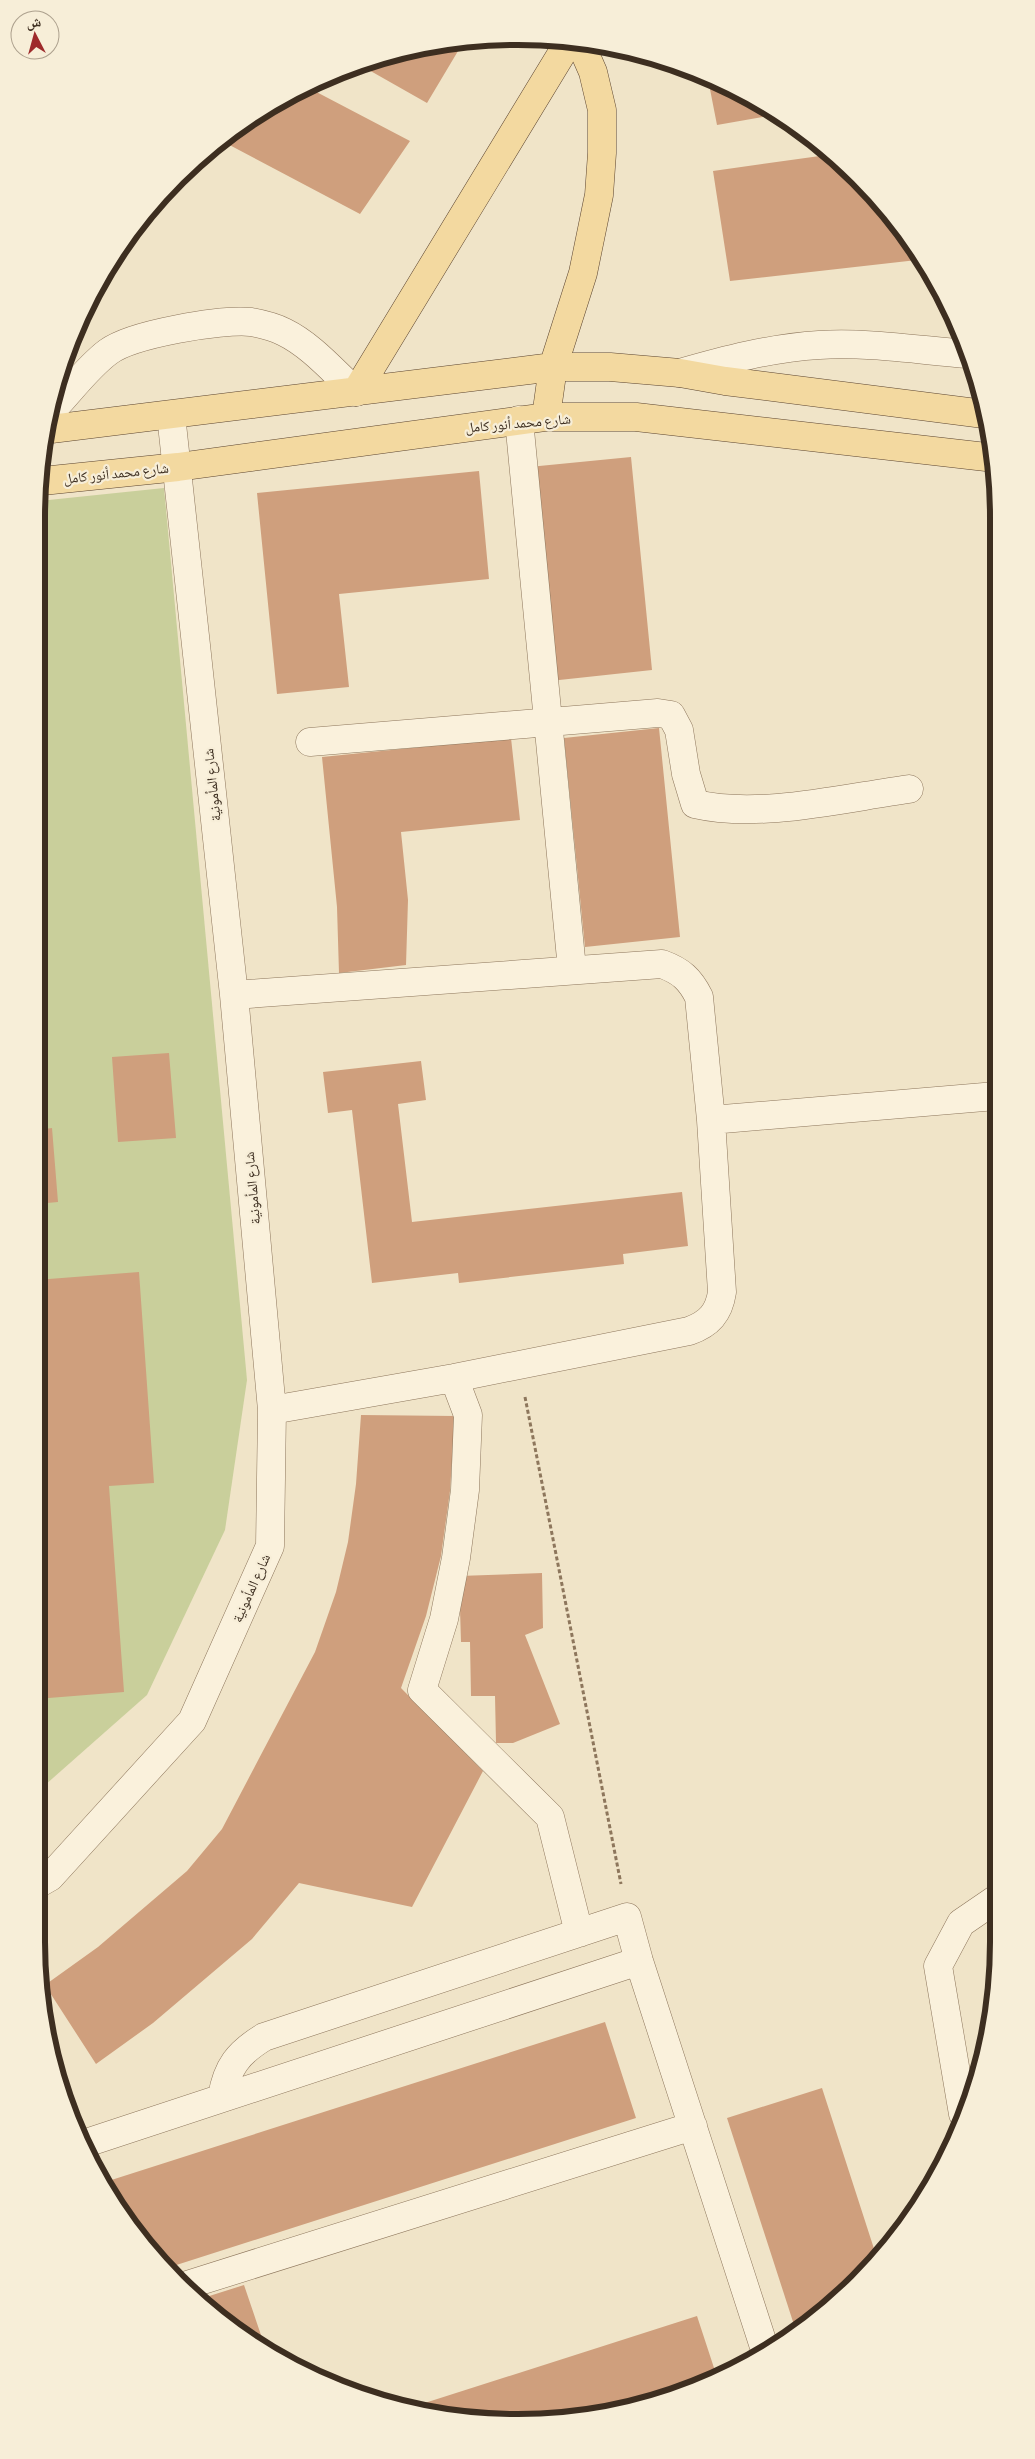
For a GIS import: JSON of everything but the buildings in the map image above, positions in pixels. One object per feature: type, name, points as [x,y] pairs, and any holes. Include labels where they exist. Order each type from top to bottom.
[{"type":"main road","points":[[356,392],[565,48]]},
{"type":"main road","points":[[546,417],[553,367],[583,273],[593,234],[602,153],[602,110],[594,72],[584,50]]},
{"type":"main road","points":[[53,429],[553,367],[610,367],[680,373],[725,381],[978,413]]},
{"type":"main road","name":"شارع محمد أنور كامل","points":[[47,481],[178,467],[546,417],[636,417],[986,457]]},
{"type":"street","points":[[60,401],[96,363],[122,343],[153,334],[234,322],[258,324],[283,331],[298,340],[356,392]]},
{"type":"street","points":[[680,373],[727,360],[775,350],[817,345],[856,344],[960,353]]},
{"type":"street","name":"شارع المأمونية","points":[[45,1879],[192,1721],[270,1546],[272,1410],[234,995],[171,415]]},
{"type":"street","points":[[519,420],[572,969]]},
{"type":"street","points":[[310,742],[658,712],[671,715],[679,730],[686,774],[695,804],[708,807],[765,809],[909,788]]},
{"type":"street","points":[[234,995],[572,969],[662,964],[679,970],[692,982],[699,997],[711,1120],[722,1292],[720,1306],[713,1318],[702,1326],[689,1331],[519,1366],[272,1410]]},
{"type":"street","points":[[711,1120],[990,1097]]},
{"type":"street","points":[[454,1378],[468,1415],[465,1490],[456,1558],[444,1619],[422,1690],[550,1817],[579,1933]]},
{"type":"street","points":[[962,2101],[938,1966],[961,1923],[990,1903]]},
{"type":"street","points":[[222,2097],[225,2078],[234,2061],[247,2047],[264,2037],[627,1917],[763,2345]]},
{"type":"street","points":[[90,2142],[640,1961]]},
{"type":"street","points":[[191,2284],[693,2126]]},
{"type":"path","points":[[519,1366],[627,1917]]},
{"type":"green space","points":[[164,488],[247,1380],[225,1530],[147,1695],[45,1785],[45,518],[46,500]]}]
